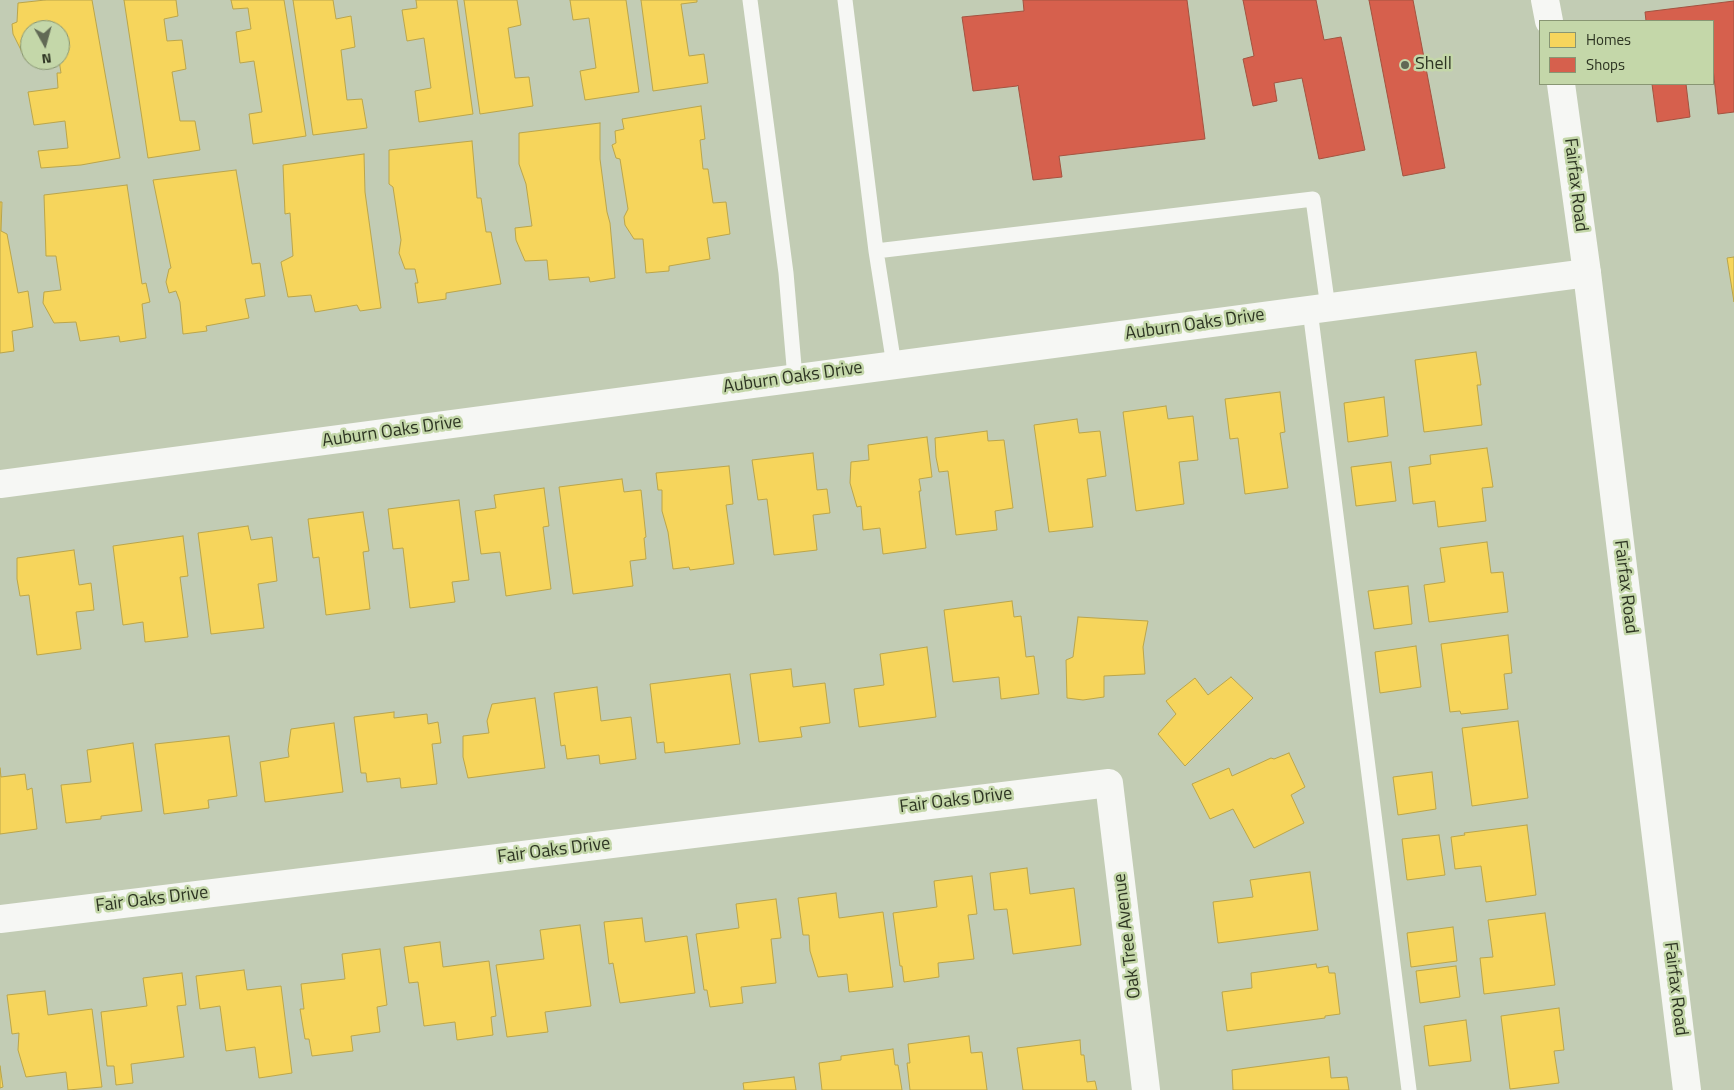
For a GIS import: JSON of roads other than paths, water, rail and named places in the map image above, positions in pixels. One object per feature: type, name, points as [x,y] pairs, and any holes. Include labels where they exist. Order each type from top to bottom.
[{"type":"street","points":[[1545,0],[1549,20]]},
{"type":"street","name":"Fairfax Road","points":[[1561,85],[1587,273],[1687,1090]]},
{"type":"street","name":"Auburn Oaks Drive","points":[[0,484],[1587,273]]},
{"type":"street","name":"Fair Oaks Drive","points":[[0,919],[1109,783]]},
{"type":"street","name":"Oak Tree Avenue","points":[[1109,783],[1146,1090]]},
{"type":"lane","points":[[750,0],[786,273],[795,378]]},
{"type":"lane","points":[[845,0],[876,251],[894,365]]},
{"type":"lane","points":[[876,251],[1313,199],[1319,309],[1409,1090]]},
{"type":"place","name":"Shell","points":[[1405,65]]}]
